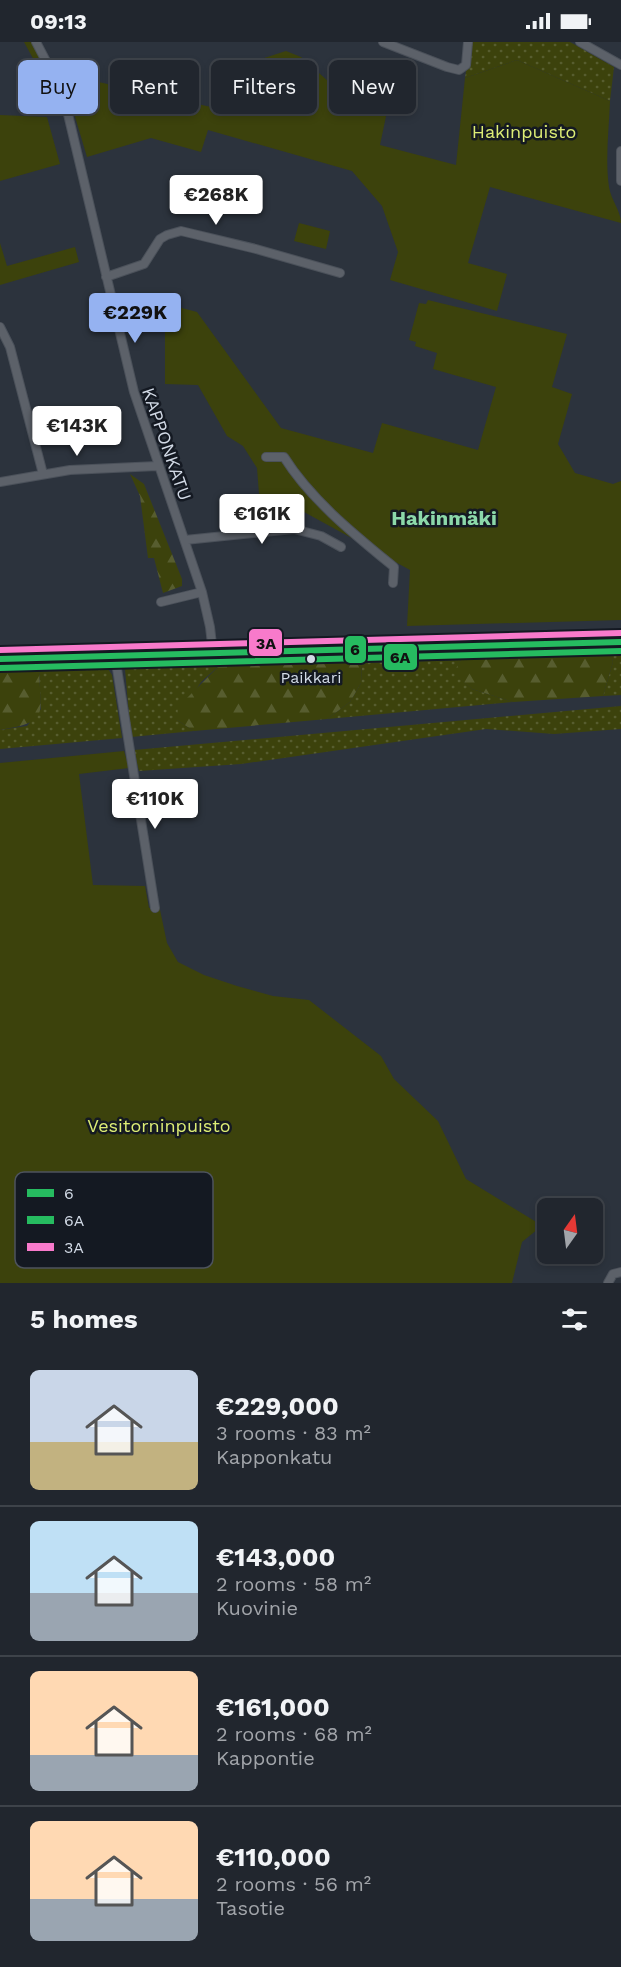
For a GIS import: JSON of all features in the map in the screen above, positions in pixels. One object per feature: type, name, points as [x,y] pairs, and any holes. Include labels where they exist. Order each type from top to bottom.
[{"type":"main road","points":[[0,659],[621,642]]},
{"type":"street","name":"KAPPONKATU","points":[[36,42],[58,84],[68,110],[134,392],[157,466],[202,592],[213,654]]},
{"type":"street","points":[[383,42],[453,70],[459,70],[466,65],[468,42]]},
{"type":"street","points":[[580,42],[621,65]]},
{"type":"street","points":[[621,151],[621,181]]},
{"type":"street","points":[[106,277],[144,264],[160,239],[181,231],[246,246],[340,273]]},
{"type":"street","points":[[0,327],[10,347],[44,474]]},
{"type":"street","points":[[266,457],[284,456],[292,470],[317,497],[394,567],[393,583]]},
{"type":"street","points":[[0,482],[94,468],[157,466]]},
{"type":"street","points":[[185,540],[294,529],[314,534],[341,547]]},
{"type":"street","points":[[161,602],[202,592]]},
{"type":"street","points":[[115,656],[154,908]]},
{"type":"street","points":[[608,1283],[613,1274],[621,1272]]},
{"type":"green space","points":[[24,42],[36,42],[44,60],[34,60]]},
{"type":"green space","points":[[471,42],[570,42],[614,67],[610,101],[517,60],[465,78]]},
{"type":"green space","name":"Hakinpuisto","points":[[286,51],[304,60],[258,60]]},
{"type":"green space","name":"Hakinpuisto","points":[[517,60],[610,101],[608,176],[610,192],[621,223],[490,187],[468,263],[507,274],[497,311],[390,280],[398,252],[382,206],[352,171],[208,130],[201,152],[151,138],[87,157],[74,114],[98,114],[98,82],[110,85],[110,114],[199,114],[199,104],[211,107],[211,114],[317,114],[317,71],[329,82],[329,114],[386,114],[380,145],[456,165],[465,78]]},
{"type":"green space","points":[[0,115],[47,117],[60,164],[0,181]]},
{"type":"green space","points":[[299,223],[330,231],[326,249],[294,241]]},
{"type":"green space","points":[[0,243],[7,266],[75,247],[79,262],[0,285]]},
{"type":"green space","points":[[144,298],[197,312],[281,428],[373,453],[382,423],[478,450],[496,387],[433,369],[437,353],[415,346],[416,342],[409,340],[419,303],[426,304],[428,300],[567,334],[552,387],[572,394],[558,444],[575,473],[613,484],[621,481],[621,620],[407,626],[410,570],[273,495],[276,530],[262,532],[257,468],[243,446],[227,436],[198,385],[165,384],[165,311]]},
{"type":"green space","points":[[130,474],[144,484],[182,579],[182,586],[163,593],[154,558],[148,558],[140,496]]},
{"type":"green space","points":[[610,651],[621,651],[621,695],[603,696],[613,662]]},
{"type":"green space","points":[[610,651],[613,662],[603,696],[513,702],[472,689],[453,673],[461,660],[483,654]]},
{"type":"green space","points":[[461,660],[454,673],[472,689],[513,702],[327,719],[350,702],[361,683],[362,663]]},
{"type":"green space","points":[[347,661],[362,663],[361,683],[350,702],[327,719],[194,731],[177,720],[178,707],[221,664]]},
{"type":"green space","points":[[221,664],[201,682],[177,720],[194,731],[131,737],[125,669]]},
{"type":"green space","points":[[108,669],[112,675],[122,738],[0,749],[0,730],[27,726],[41,709],[39,671]]},
{"type":"green space","points":[[0,670],[39,671],[41,698],[39,714],[34,720],[27,724],[0,730]]},
{"type":"green space","points":[[621,706],[621,729],[554,734],[486,729],[241,764],[139,771],[134,750]]},
{"type":"green space","name":"Vesitorninpuisto","points":[[124,751],[129,768],[79,774],[93,885],[145,886],[149,908],[159,905],[167,943],[178,962],[204,975],[237,986],[273,996],[309,1000],[381,1056],[394,1079],[438,1121],[466,1179],[537,1222],[537,1230],[522,1242],[512,1283],[0,1283],[0,763]]},
{"type":"transit line","name":"3A","points":[[0,650],[621,633]]},
{"type":"transit line","name":"6","points":[[0,659],[621,642]]},
{"type":"transit line","name":"6A","points":[[0,668],[621,651]]},
{"type":"place","name":"Paikkari","points":[[311,659]]},
{"type":"district","name":"Hakinmäki","points":[[444,518]]}]
